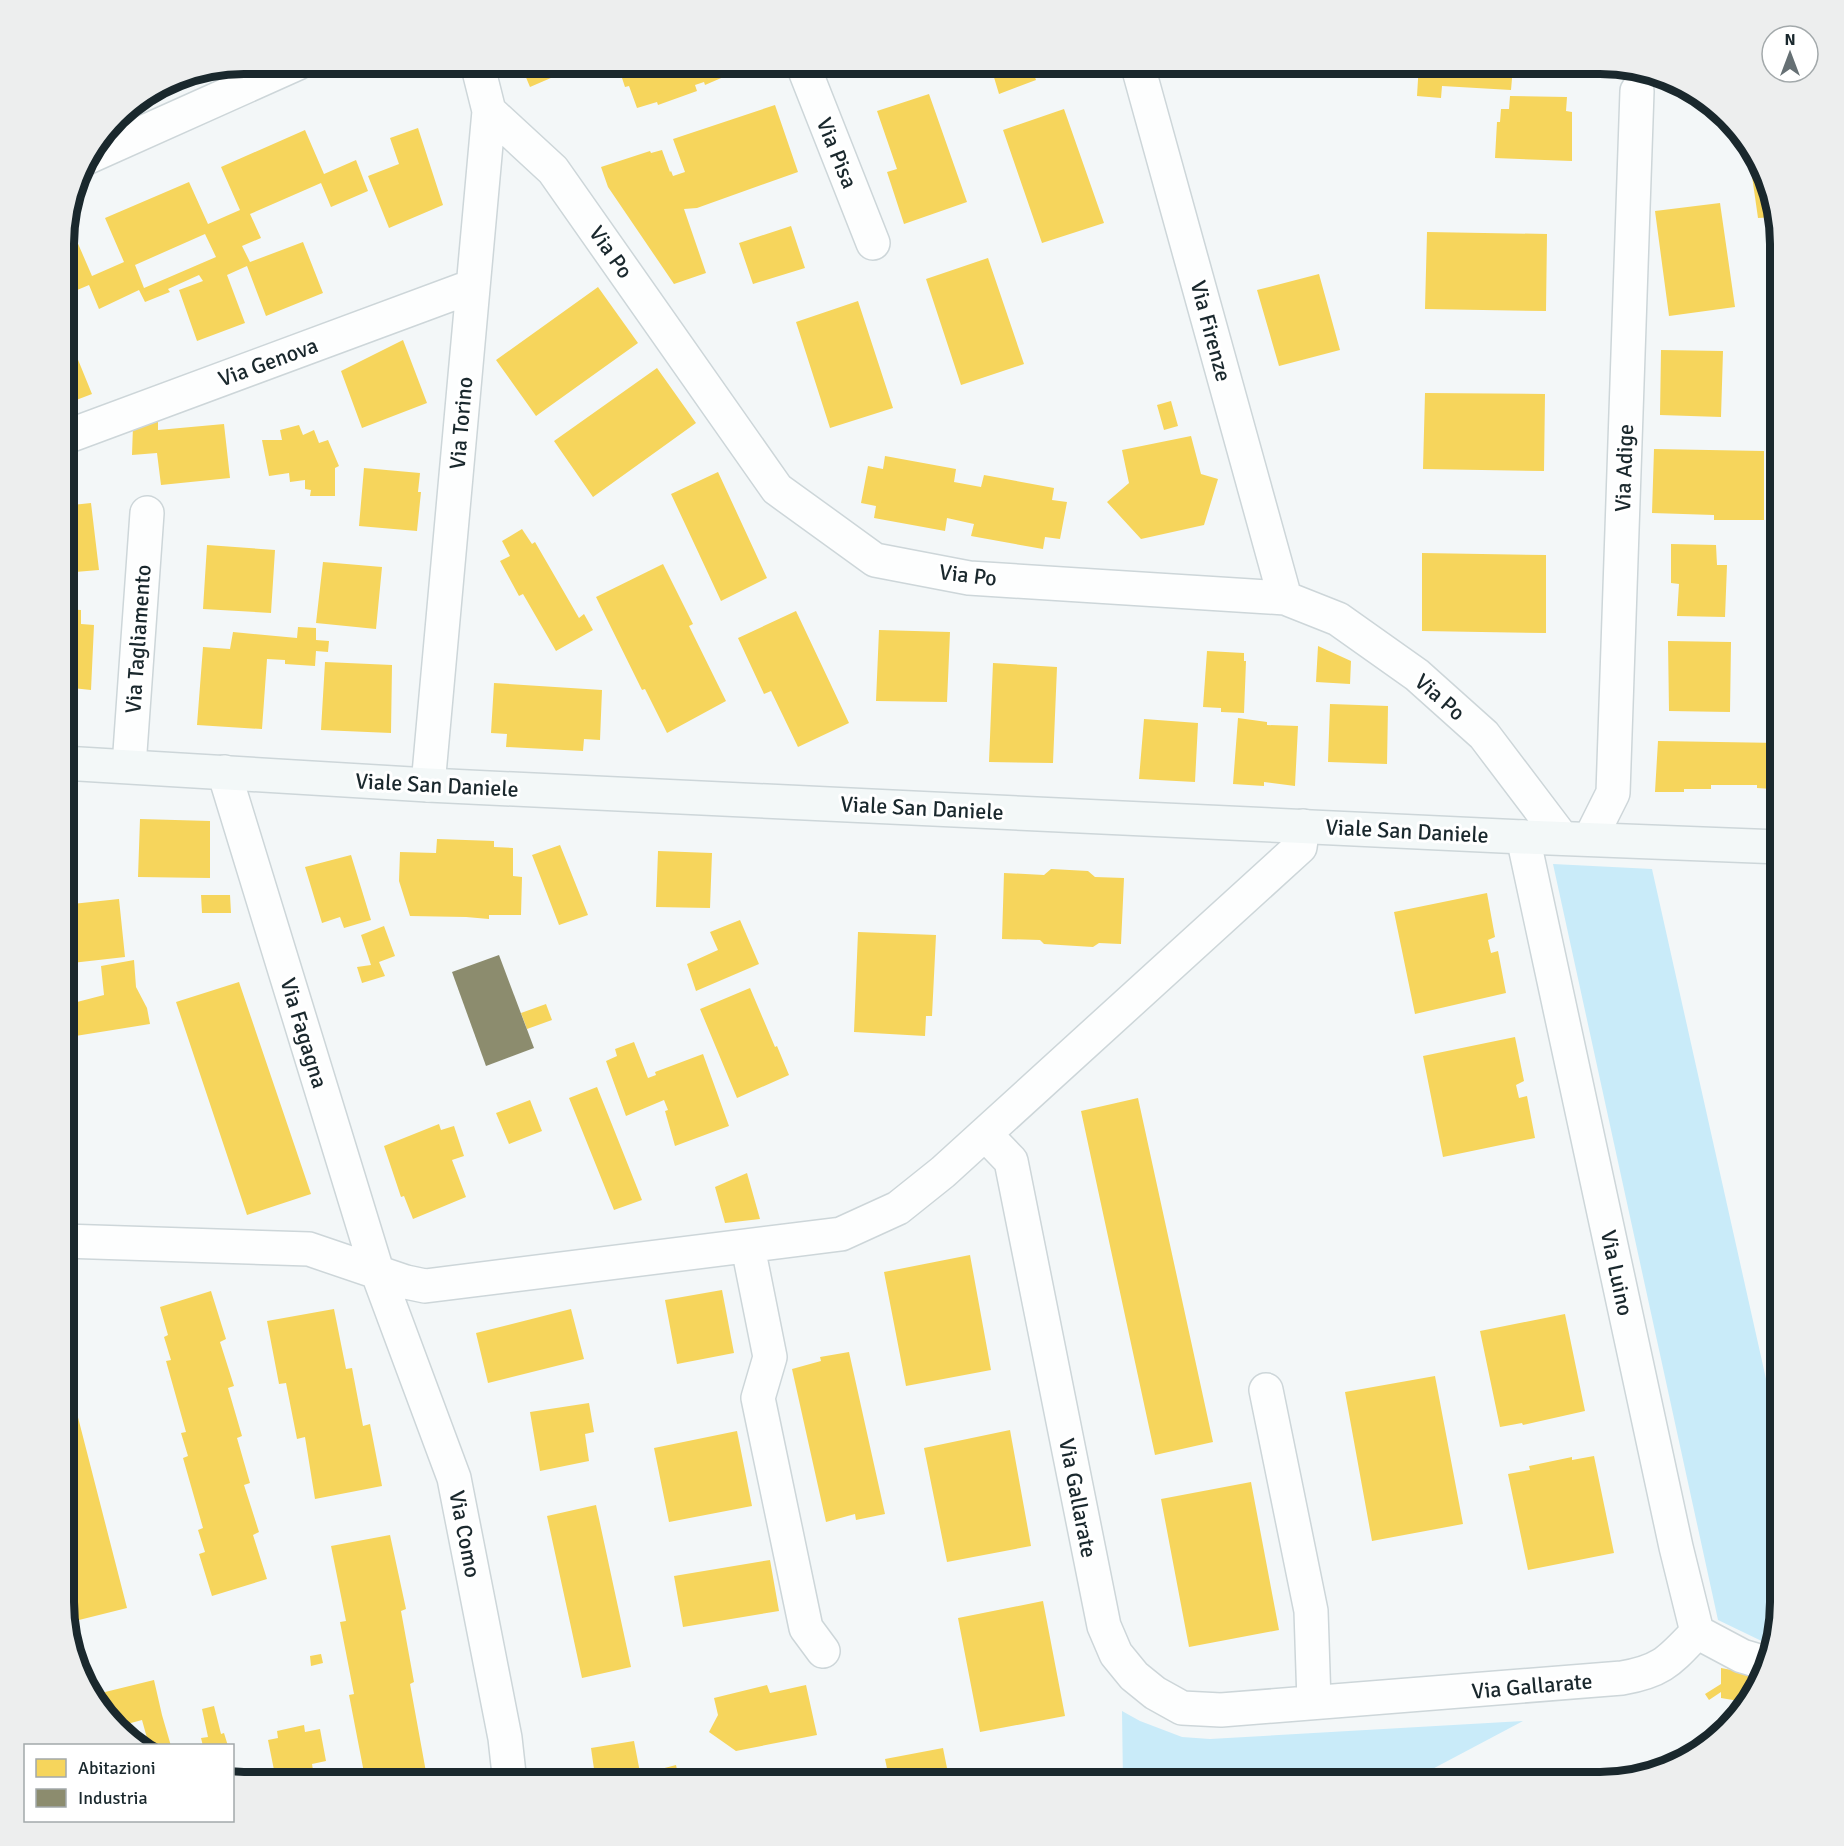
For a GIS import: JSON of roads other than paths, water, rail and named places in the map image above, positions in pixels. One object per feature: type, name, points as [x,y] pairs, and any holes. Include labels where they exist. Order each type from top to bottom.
[{"type":"street","points":[[101,151],[273,74]]},
{"type":"street","name":"Via Torino","points":[[428,785],[489,111],[480,74]]},
{"type":"street","name":"Via Pisa","points":[[806,74],[873,243]]},
{"type":"street","name":"Via Firenze","points":[[1140,74],[1285,598]]},
{"type":"street","name":"Via Adige","points":[[1576,839],[1613,793],[1636,92]]},
{"type":"street","name":"Via Po","points":[[489,111],[554,170],[777,489],[875,560],[969,578],[1285,598],[1338,619],[1417,675],[1484,735],[1576,839]]},
{"type":"street","name":"Via Genova","points":[[74,434],[473,285]]},
{"type":"street","name":"Via Tagliamento","points":[[129,766],[147,513]]},
{"type":"street","name":"Viale San Daniele","points":[[74,764],[428,785],[1770,847]]},
{"type":"street","name":"Via Fagagna","points":[[224,772],[382,1282]]},
{"type":"street","points":[[74,1241],[309,1249],[382,1282],[406,1282],[425,1286],[841,1234],[898,1208],[986,1135],[1300,847],[1303,826]]},
{"type":"street","name":"Via Luino","points":[[1523,837],[1676,1547],[1697,1632]]},
{"type":"street","name":"Via Gallarate","points":[[986,1135],[1011,1161],[1104,1626],[1116,1654],[1134,1676],[1155,1693],[1182,1708],[1221,1710],[1622,1678],[1645,1674],[1666,1664],[1697,1632]]},
{"type":"street","points":[[748,1247],[770,1357],[758,1398],[806,1628],[824,1651]]},
{"type":"street","name":"Via Como","points":[[382,1282],[454,1478],[505,1738],[509,1772]]},
{"type":"street","points":[[1266,1390],[1311,1611],[1314,1702]]},
{"type":"street","points":[[1697,1632],[1742,1656],[1760,1661]]}]
